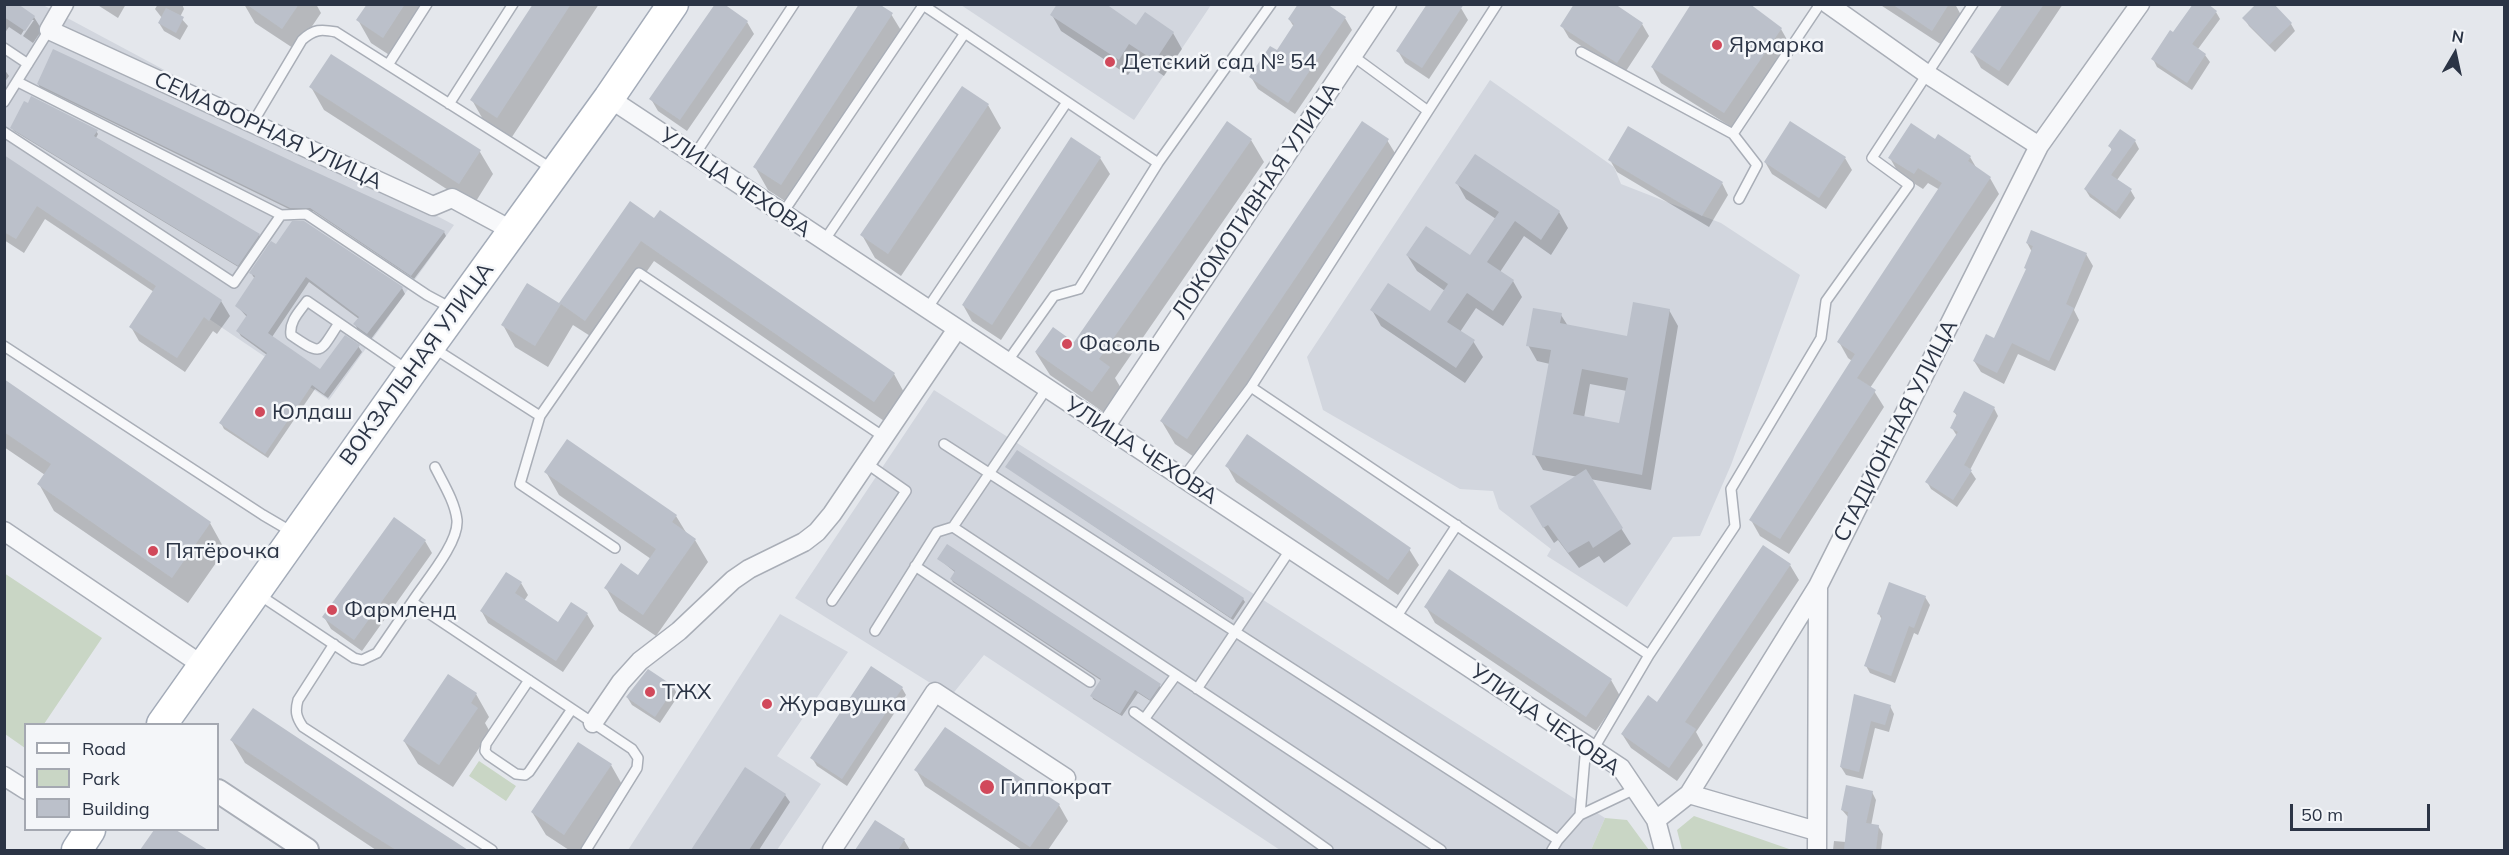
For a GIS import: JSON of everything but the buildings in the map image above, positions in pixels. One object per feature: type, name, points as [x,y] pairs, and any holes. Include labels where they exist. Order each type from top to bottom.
[{"type":"main road","name":"ВОКЗАЛЬНАЯ УЛИЦА","points":[[163,723],[455,310],[609,98],[673,4]]},
{"type":"street","points":[[49,30],[64,4]]},
{"type":"street","points":[[1828,4],[1928,74],[2039,146]]},
{"type":"street","name":"СТАДИОННАЯ УЛИЦА","points":[[1656,820],[1689,794],[1818,586],[2039,146],[2140,4]]},
{"type":"street","name":"ЛОКОМОТИВНАЯ УЛИЦА","points":[[1105,427],[1384,6]]},
{"type":"street","name":"СЕМАФОРНАЯ УЛИЦА","points":[[49,30],[433,206],[452,198],[513,231]]},
{"type":"street","name":"УЛИЦА ЧЕХОВА","points":[[609,98],[1621,768],[1656,820]]},
{"type":"street","points":[[593,723],[632,669],[679,631],[733,580],[749,569],[804,542],[817,532],[832,514],[957,329]]},
{"type":"street","points":[[4,531],[202,665]]},
{"type":"street","points":[[1817,850],[1818,586]]},
{"type":"street","points":[[832,850],[934,692],[1066,778]]},
{"type":"street","points":[[4,776],[24,789]]},
{"type":"street","points":[[219,792],[307,850]]},
{"type":"street","points":[[1689,794],[1816,831]]},
{"type":"street","points":[[1656,820],[1664,850]]},
{"type":"lane","points":[[388,65],[428,4]]},
{"type":"lane","points":[[449,104],[513,4]]},
{"type":"lane","points":[[694,156],[794,4]]},
{"type":"lane","points":[[1006,362],[1054,296],[1079,289],[1158,164],[1271,4]]},
{"type":"lane","points":[[1183,478],[1251,387],[1497,4]]},
{"type":"lane","points":[[1734,134],[1820,4]]},
{"type":"lane","points":[[1580,815],[1589,748],[1735,526],[1731,489],[1821,338],[1826,301],[1909,185],[1872,158],[1973,4]]},
{"type":"lane","points":[[782,214],[923,5],[1158,164]]},
{"type":"lane","points":[[252,124],[302,40],[311,31],[322,29],[336,32],[556,171]]},
{"type":"lane","points":[[4,102],[49,30]]},
{"type":"lane","points":[[824,241],[965,33]]},
{"type":"lane","points":[[4,48],[28,64]]},
{"type":"lane","points":[[1581,52],[1734,134],[1757,165],[1739,199]]},
{"type":"lane","points":[[1353,56],[1428,111]]},
{"type":"lane","points":[[18,81],[281,215],[306,214],[427,295],[455,310]]},
{"type":"lane","points":[[927,309],[1067,102]]},
{"type":"lane","points":[[4,132],[234,283],[281,215]]},
{"type":"lane","points":[[615,548],[520,484],[540,416],[639,273],[884,437]]},
{"type":"lane","points":[[339,323],[323,346],[318,349],[312,350],[291,335],[291,324],[307,300],[411,372]]},
{"type":"lane","points":[[4,346],[297,535]]},
{"type":"lane","points":[[430,346],[540,416]]},
{"type":"lane","points":[[1251,387],[1649,655]]},
{"type":"lane","points":[[875,631],[937,532],[953,527],[1047,388]]},
{"type":"lane","points":[[944,444],[1558,840]]},
{"type":"lane","points":[[832,601],[906,491],[866,464]]},
{"type":"lane","points":[[255,592],[354,658],[362,660],[370,658],[377,653],[412,602],[451,543],[457,527],[454,508],[435,467]]},
{"type":"lane","points":[[1395,619],[1457,525]]},
{"type":"lane","points":[[953,527],[1441,850]]},
{"type":"lane","points":[[1197,689],[1290,549]]},
{"type":"lane","points":[[915,566],[1090,682]]},
{"type":"lane","points":[[412,602],[636,753],[638,762],[586,850]]},
{"type":"lane","points":[[334,644],[298,700],[297,718],[303,727],[492,850]]},
{"type":"lane","points":[[1145,718],[1176,675]]},
{"type":"lane","points":[[529,680],[486,744],[485,751],[497,761],[520,776],[529,772],[572,709]]},
{"type":"lane","points":[[1134,712],[1328,850]]},
{"type":"lane","points":[[1552,850],[1580,815],[1635,789]]},
{"type":"shaded area","points":[[4,5],[43,5],[454,225],[329,400],[5,181]]},
{"type":"shaded area","name":"Детский сад № 54","points":[[961,5],[1211,5],[1134,120]]},
{"type":"shaded area","points":[[1490,80],[1614,167],[1621,184],[1721,223],[1800,275],[1731,465],[1700,536],[1673,537],[1627,607],[1547,556],[1551,549],[1499,509],[1493,491],[1460,489],[1323,410],[1307,357]]},
{"type":"shaded area","points":[[934,390],[1605,818],[1591,850],[1280,850],[984,655],[951,696],[795,598]]},
{"type":"shaded area","name":"Журавушка","points":[[780,614],[848,652],[777,756],[821,784],[777,850],[628,850]]},
{"type":"green space","points":[[4,573],[102,638],[45,723],[24,723],[24,747],[5,734]]},
{"type":"green space","points":[[479,761],[516,786],[506,801],[469,776]]},
{"type":"green space","points":[[1694,816],[1792,850],[1682,850],[1677,830]]},
{"type":"green space","points":[[1605,818],[1627,820],[1649,850],[1591,850]]},
{"type":"place","name":"Ярмарка","points":[[1717,45]]},
{"type":"place","name":"Детский сад № 54","points":[[1110,62]]},
{"type":"place","name":"Фасоль","points":[[1067,344]]},
{"type":"place","name":"Юлдаш","points":[[260,412]]},
{"type":"place","name":"Пятёрочка","points":[[153,551]]},
{"type":"place","name":"Фармленд","points":[[332,610]]},
{"type":"place","name":"ТЖХ","points":[[650,692]]},
{"type":"place","name":"Журавушка","points":[[767,704]]},
{"type":"place","name":"Гиппократ","points":[[987,787]]}]
